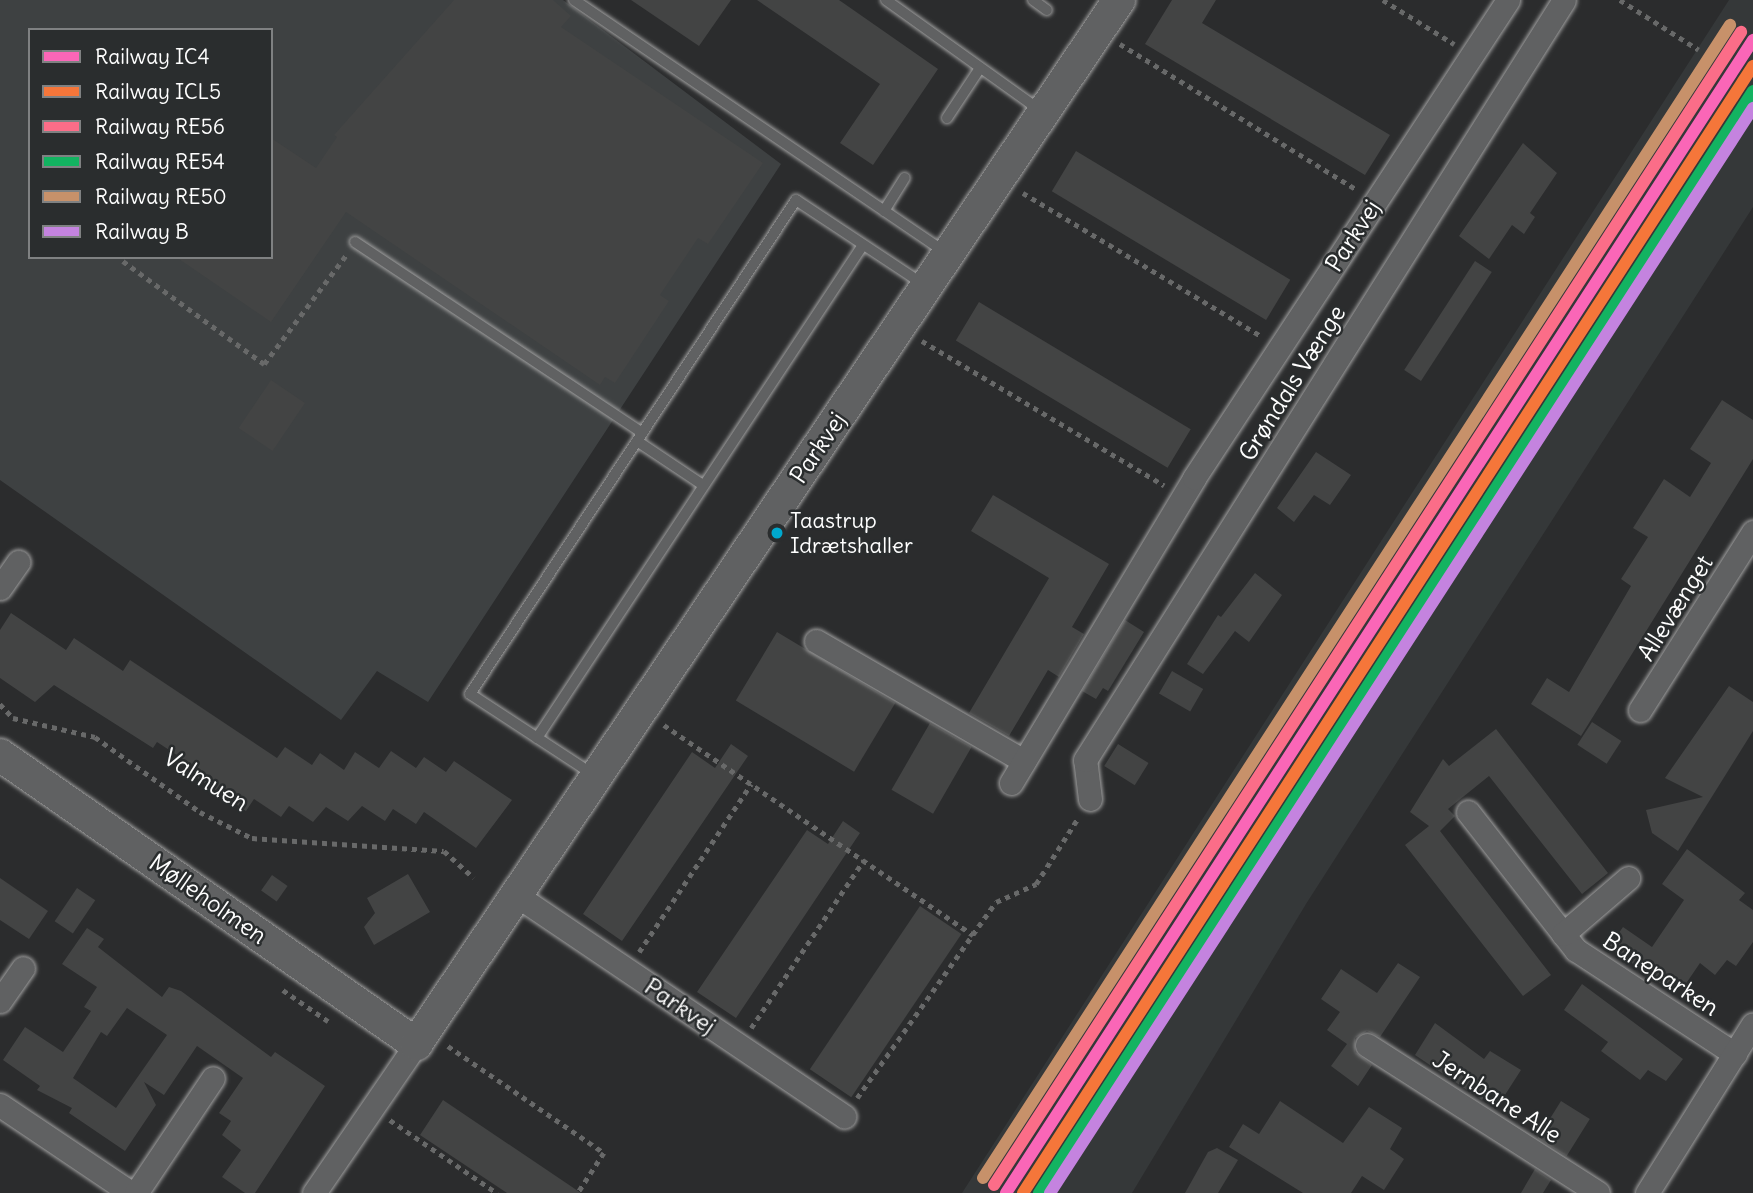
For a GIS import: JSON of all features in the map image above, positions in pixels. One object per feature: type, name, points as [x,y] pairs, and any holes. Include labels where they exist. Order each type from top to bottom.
[{"type":"street","name":"Parkvej","points":[[314,1193],[1119,0]]},
{"type":"street","name":"Parkvej","points":[[1011,783],[1183,496],[1508,0]]},
{"type":"street","name":"Grøndals Vænge","points":[[1090,799],[1085,760],[1564,0]]},
{"type":"street","name":"Allevænget","points":[[1640,710],[1753,532]]},
{"type":"street","points":[[0,588],[18,562]]},
{"type":"street","points":[[816,641],[1024,761]]},
{"type":"street","name":"Mølleholmen","points":[[0,755],[421,1037]]},
{"type":"street","name":"Baneparken","points":[[1468,812],[1576,950],[1735,1054]]},
{"type":"street","name":"Baneparken","points":[[1563,934],[1628,878]]},
{"type":"street","name":"Parkvej","points":[[516,895],[844,1116]]},
{"type":"street","points":[[0,1002],[23,968]]},
{"type":"street","points":[[1647,1193],[1753,1024]]},
{"type":"street","name":"Jernbane Alle","points":[[1367,1045],[1598,1193]]},
{"type":"street","points":[[136,1193],[214,1078]]},
{"type":"street","points":[[0,1105],[131,1193]]},
{"type":"lane","points":[[574,0],[948,254]]},
{"type":"lane","points":[[886,0],[1044,113]]},
{"type":"lane","points":[[1032,0],[1047,9]]},
{"type":"lane","points":[[947,118],[979,68]]},
{"type":"lane","points":[[884,211],[905,178]]},
{"type":"lane","points":[[596,776],[470,694],[796,201],[927,286]]},
{"type":"lane","points":[[355,242],[640,437],[704,485]]},
{"type":"lane","points":[[537,738],[863,245]]},
{"type":"path","points":[[1383,0],[1472,55]]},
{"type":"path","points":[[1620,0],[1699,50]]},
{"type":"path","points":[[1099,31],[1376,201]]},
{"type":"path","points":[[999,178],[1280,348]]},
{"type":"path","points":[[122,261],[264,364],[355,242]]},
{"type":"path","points":[[899,327],[1183,496]]},
{"type":"path","name":"Valmuen","points":[[0,704],[13,718],[95,737],[200,812],[252,838],[444,851],[474,878]]},
{"type":"path","points":[[641,709],[973,935]]},
{"type":"path","points":[[627,970],[751,784]]},
{"type":"path","points":[[844,1116],[996,902],[1036,884],[1090,799]]},
{"type":"path","points":[[738,1046],[864,860]]},
{"type":"path","points":[[421,1037],[604,1153],[578,1193]]},
{"type":"path","points":[[372,1108],[497,1193]]},
{"type":"shaded area","points":[[0,0],[563,0],[781,164],[428,702],[377,671],[341,720],[0,480]]},
{"type":"shaded area","points":[[1729,0],[1753,0],[1753,207],[1306,904],[1132,1193],[962,1193]]},
{"type":"building","points":[[454,0],[553,0],[571,16],[561,27],[763,163],[708,244],[698,238],[660,295],[669,301],[615,383],[605,377],[600,385],[346,212],[271,322],[179,259],[273,259],[273,139],[316,168],[337,137],[334,135]]},
{"type":"building","points":[[631,0],[731,0],[699,46]]},
{"type":"building","points":[[757,0],[839,0],[938,69],[873,165],[840,143],[880,84]]},
{"type":"building","points":[[1172,0],[1216,0],[1202,23],[1390,135],[1365,175],[1145,44]]},
{"type":"building","points":[[1523,143],[1557,173],[1530,213],[1535,217],[1524,234],[1512,225],[1489,259],[1459,236]]},
{"type":"building","points":[[1076,151],[1290,280],[1266,320],[1052,191]]},
{"type":"building","points":[[1475,261],[1492,272],[1421,381],[1404,370]]},
{"type":"building","points":[[979,302],[1191,429],[1168,468],[956,341]]},
{"type":"building","points":[[271,380],[305,403],[273,451],[239,428]]},
{"type":"building","points":[[1722,400],[1753,420],[1753,459],[1581,736],[1531,704],[1547,678],[1569,692],[1631,586],[1621,579],[1648,537],[1633,528],[1664,479],[1690,497],[1711,463],[1690,449]]},
{"type":"building","points":[[1316,452],[1351,475],[1330,505],[1314,495],[1294,522],[1277,508]]},
{"type":"building","points":[[993,495],[1109,564],[1072,627],[1084,634],[1059,677],[1048,670],[1009,736],[969,713],[1049,578],[971,531]]},
{"type":"building","points":[[1255,573],[1282,595],[1249,642],[1235,631],[1203,674],[1187,664],[1218,615],[1221,617]]},
{"type":"building","points":[[11,613],[66,650],[74,638],[123,671],[130,660],[277,758],[285,747],[312,765],[320,753],[344,770],[355,752],[379,768],[391,751],[416,768],[424,757],[446,772],[454,761],[512,800],[476,848],[424,812],[416,824],[393,809],[385,821],[362,806],[348,821],[326,807],[313,822],[289,806],[281,817],[254,799],[246,811],[187,771],[192,765],[157,742],[153,748],[54,685],[35,702],[0,678],[0,630]]},
{"type":"building","points":[[1125,620],[1144,632],[1108,691],[1103,688],[1096,699],[1082,691]]},
{"type":"building","points":[[777,632],[895,703],[854,772],[736,701]]},
{"type":"building","points":[[1172,671],[1203,689],[1190,712],[1159,694]]},
{"type":"building","points":[[1729,686],[1753,702],[1753,731],[1678,851],[1652,833],[1646,810],[1703,797],[1665,778]]},
{"type":"building","points":[[1592,722],[1621,741],[1607,764],[1577,745]]},
{"type":"building","points":[[930,723],[972,747],[933,814],[892,790]]},
{"type":"building","points":[[1496,729],[1608,873],[1582,894],[1489,776],[1448,809],[1455,816],[1440,831],[1551,975],[1523,996],[1405,845],[1429,826],[1410,812],[1443,759],[1449,766]]},
{"type":"building","points":[[731,744],[748,756],[622,941],[583,914],[692,752],[715,768]]},
{"type":"building","points":[[1118,744],[1149,763],[1135,785],[1104,766]]},
{"type":"building","points":[[843,821],[860,833],[736,1018],[697,992],[807,830],[828,844]]},
{"type":"building","points":[[1687,849],[1745,893],[1739,900],[1753,910],[1753,942],[1736,966],[1727,960],[1715,975],[1700,963],[1685,985],[1677,980],[1670,990],[1609,947],[1623,927],[1652,947],[1684,900],[1662,884]]},
{"type":"building","points":[[408,874],[430,912],[374,945],[364,927],[375,913],[367,898]]},
{"type":"building","points":[[272,875],[288,886],[277,901],[261,891]]},
{"type":"building","points":[[0,878],[48,911],[29,939],[0,920]]},
{"type":"building","points":[[77,888],[95,900],[73,933],[55,921]]},
{"type":"building","points":[[920,906],[961,934],[851,1097],[810,1069]]},
{"type":"building","points":[[87,928],[104,939],[98,947],[162,997],[169,987],[181,991],[271,1057],[275,1052],[325,1086],[255,1193],[245,1193],[222,1177],[241,1150],[222,1135],[231,1121],[219,1113],[243,1078],[197,1046],[164,1095],[144,1082],[156,1105],[125,1151],[69,1113],[72,1108],[37,1090],[40,1086],[3,1060],[25,1027],[63,1052],[91,1011],[84,1007],[97,987],[62,964]],"holes":[[[127,1008],[167,1035],[116,1108],[73,1078],[101,1032],[107,1036]]]},
{"type":"building","points":[[1398,963],[1420,977],[1380,1037],[1367,1031],[1355,1038],[1355,1052],[1372,1065],[1358,1086],[1331,1066],[1347,1044],[1327,1030],[1340,1012],[1321,999],[1341,969],[1377,993]]},
{"type":"building","points":[[1582,984],[1683,1059],[1666,1081],[1648,1070],[1640,1080],[1601,1051],[1608,1042],[1564,1010]]},
{"type":"building","points":[[1435,1023],[1484,1059],[1490,1051],[1521,1070],[1503,1098],[1489,1089],[1482,1100],[1415,1055]]},
{"type":"building","points":[[443,1100],[581,1193],[507,1193],[420,1135]]},
{"type":"building","points":[[1280,1101],[1343,1143],[1369,1107],[1402,1128],[1390,1149],[1404,1159],[1384,1190],[1362,1176],[1351,1193],[1303,1193],[1229,1147],[1243,1124],[1259,1134]]},
{"type":"building","points":[[1561,1101],[1590,1119],[1567,1156],[1538,1138]]},
{"type":"building","points":[[1217,1148],[1238,1160],[1218,1193],[1185,1193],[1208,1152]]},
{"type":"building","points":[[1535,1169],[1551,1180],[1543,1193],[1521,1193]]},
{"type":"rail line","name":"RE50","points":[[983,1178],[1730,25]]},
{"type":"rail line","name":"RE56","points":[[994,1185],[1741,32]]},
{"type":"rail line","name":"IC4","points":[[1006,1193],[1753,40]]},
{"type":"rail line","name":"ICL5","points":[[1023,1193],[1753,66]]},
{"type":"rail line","name":"RE54","points":[[1039,1193],[1753,91]]},
{"type":"rail line","name":"B","points":[[1050,1193],[1753,108]]},
{"type":"place","name":"Taastrup Idrætshaller","points":[[777,533]]}]
